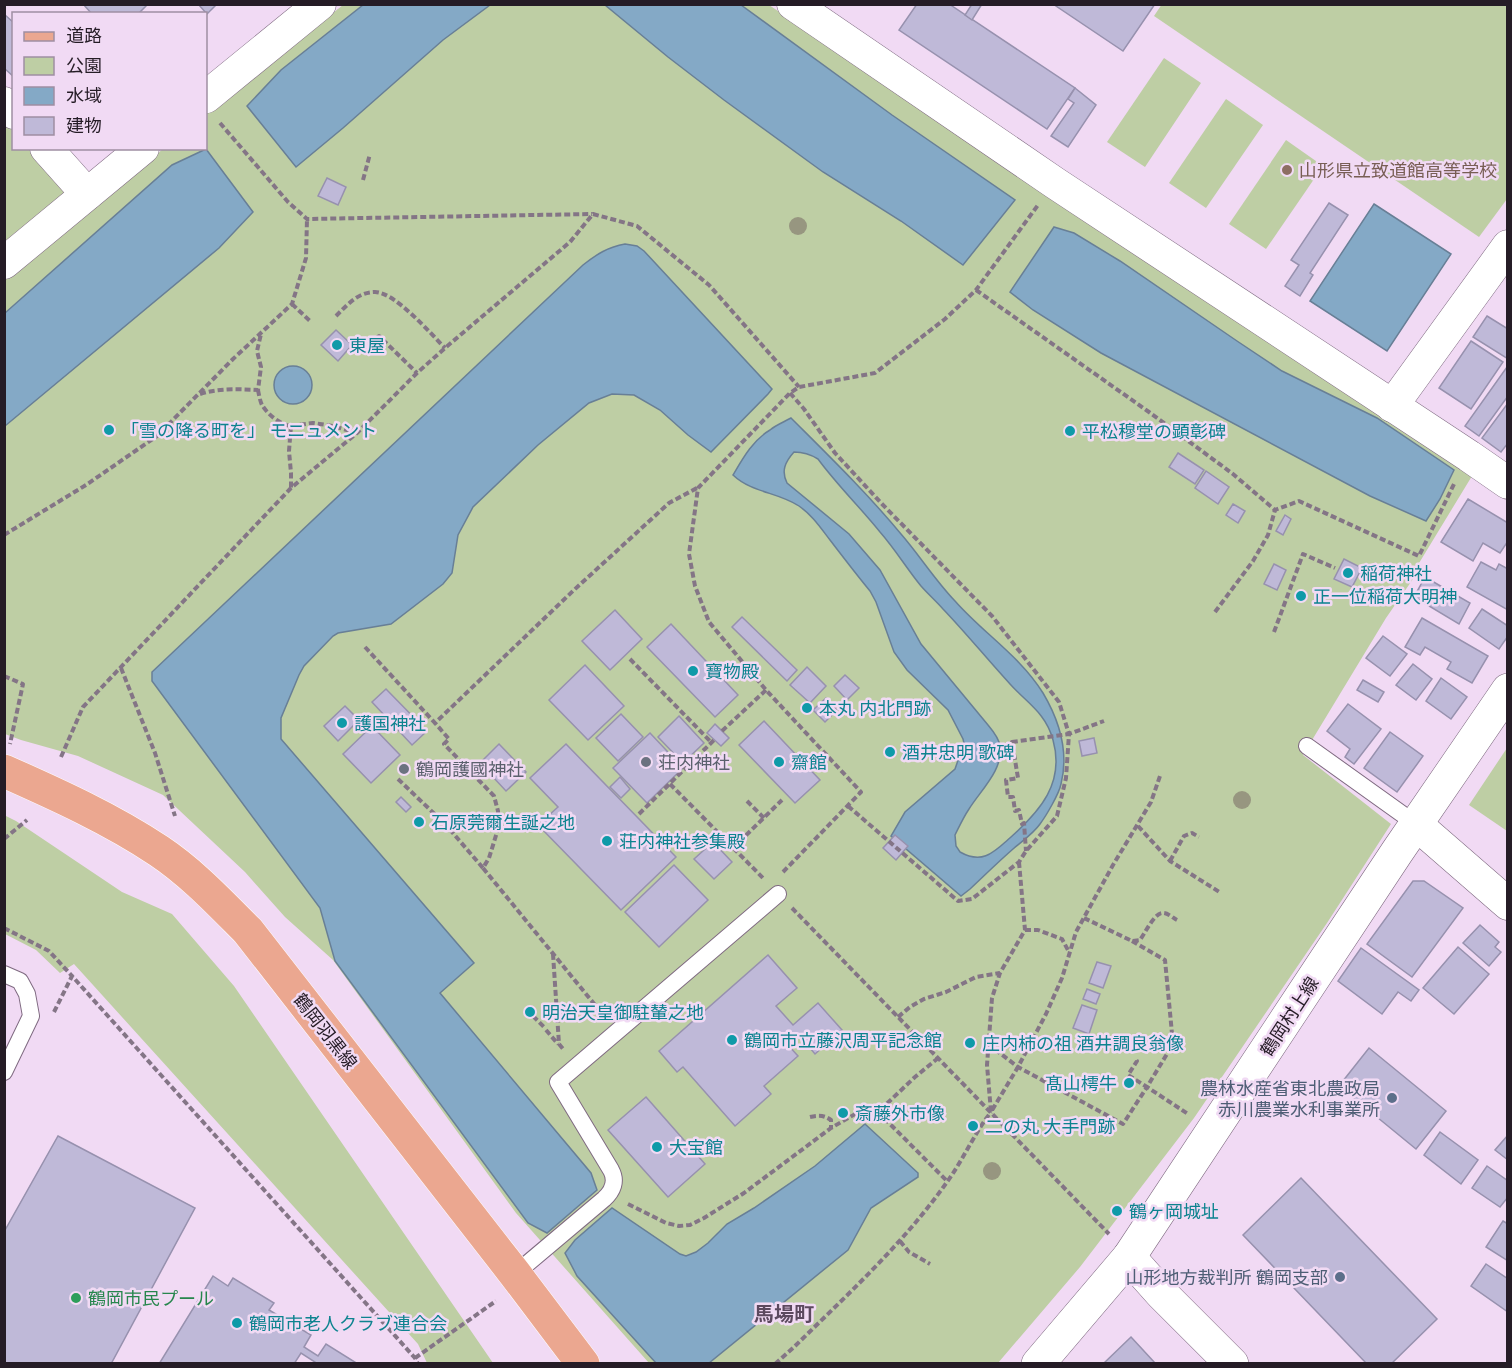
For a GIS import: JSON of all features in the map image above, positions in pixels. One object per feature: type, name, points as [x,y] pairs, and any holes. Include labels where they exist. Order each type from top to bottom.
[{"type":"main road","name":"鶴岡村上線","points":[[1038,1364],[1130,1257],[1416,824],[1508,690]]},
{"type":"main road","name":"鶴岡羽黒線","points":[[7,757],[55,794],[115,824],[161,852],[206,888],[248,931],[507,1286],[583,1364]]},
{"type":"main road","points":[[1130,1257],[1161,1293],[1232,1364]]},
{"type":"street","points":[[212,110],[320,4]]},
{"type":"street","points":[[793,4],[1054,183],[1508,483]]},
{"type":"street","points":[[48,150],[87,194]]},
{"type":"street","points":[[4,263],[141,150]]},
{"type":"street","points":[[1392,406],[1508,246]]},
{"type":"street","points":[[1416,824],[1508,904]]},
{"type":"lane","points":[[1307,746],[1416,824]]},
{"type":"lane","points":[[507,1286],[609,1195],[614,1184],[614,1176],[558,1082],[775,886]]},
{"type":"lane","points":[[4,974],[20,981],[27,994],[31,1016],[4,1072]]},
{"type":"path","points":[[212,110],[279,192],[307,219],[593,214],[637,226],[709,285],[799,387]]},
{"type":"path","points":[[363,180],[370,154]]},
{"type":"path","points":[[435,723],[669,503],[698,488],[790,393],[799,387],[875,373],[945,319],[976,290],[1035,208]]},
{"type":"path","points":[[61,758],[83,707],[291,488],[357,433],[445,348],[570,242],[593,214]]},
{"type":"path","points":[[4,535],[86,485],[157,436],[292,304],[306,258],[307,219]]},
{"type":"path","points":[[976,290],[1149,412],[1233,474],[1275,510]]},
{"type":"path","points":[[336,316],[351,300],[364,294],[375,292],[387,294],[445,348]]},
{"type":"path","points":[[292,304],[310,321]]},
{"type":"path","points":[[261,333],[257,351],[261,367],[258,390],[262,405],[273,417],[284,426],[314,423],[357,433]]},
{"type":"path","points":[[362,350],[379,336],[417,373]]},
{"type":"path","points":[[199,394],[214,389],[258,390]]},
{"type":"path","points":[[790,393],[835,453],[992,616],[1059,702],[1069,734],[1066,778],[1057,816],[1019,862],[972,899],[958,901],[848,806]]},
{"type":"path","points":[[291,426],[289,451],[291,488]]},
{"type":"path","points":[[1275,510],[1299,501],[1419,556],[1469,456]]},
{"type":"path","points":[[670,784],[733,848],[775,886],[861,792],[766,690],[709,622],[695,586],[689,554],[698,488]]},
{"type":"path","points":[[1215,612],[1253,561],[1268,535],[1275,510]]},
{"type":"path","points":[[1274,632],[1303,554],[1335,568]]},
{"type":"path","points":[[364,647],[449,739],[444,744],[494,796],[498,811],[498,829],[489,858],[483,868]]},
{"type":"path","points":[[630,659],[713,741],[639,814]]},
{"type":"path","points":[[121,668],[155,753],[175,816]]},
{"type":"path","points":[[4,676],[23,684],[7,757]]},
{"type":"path","points":[[722,731],[766,690]]},
{"type":"path","points":[[1026,851],[1024,823],[1022,824],[1019,810],[1015,811],[1013,797],[1008,797],[1006,780],[1018,778],[1012,742],[1069,734],[1104,721]]},
{"type":"path","points":[[775,1364],[900,1241],[948,1182],[1018,1067],[1046,1014],[1062,978],[1076,932],[1151,802],[1160,776]]},
{"type":"path","points":[[398,780],[446,825],[616,1031]]},
{"type":"path","points":[[733,848],[782,800]]},
{"type":"path","points":[[747,801],[764,818]]},
{"type":"path","points":[[4,839],[27,820]]},
{"type":"path","points":[[1138,826],[1170,861],[1221,893]]},
{"type":"path","points":[[1170,861],[1184,836],[1192,833],[1199,837]]},
{"type":"path","points":[[991,1112],[987,1065],[992,998],[1000,973],[1025,930],[1019,862]]},
{"type":"path","points":[[1132,941],[1140,939],[1158,914],[1166,914],[1177,920]]},
{"type":"path","points":[[801,918],[1130,1257]]},
{"type":"path","points":[[988,1043],[1018,1067],[1123,1124],[1173,1044],[1165,960],[1084,918]]},
{"type":"path","points":[[4,928],[50,951],[418,1364]]},
{"type":"path","points":[[1025,930],[1038,930],[1062,939],[1070,952]]},
{"type":"path","points":[[553,953],[559,1044]]},
{"type":"path","points":[[898,1017],[924,999],[946,992],[976,977],[1000,973]]},
{"type":"path","points":[[31,1016],[48,1024],[72,976]]},
{"type":"path","points":[[533,1016],[577,1065]]},
{"type":"path","points":[[1136,1058],[1137,1061],[1126,1074],[1194,1118]]},
{"type":"path","points":[[878,1112],[938,1059]]},
{"type":"path","points":[[609,1195],[666,1223],[679,1227],[690,1225],[744,1193],[831,1128],[870,1106],[874,1107],[948,1182]]},
{"type":"path","points":[[810,1117],[827,1117],[831,1120],[831,1128]]},
{"type":"path","points":[[900,1241],[909,1252],[930,1264]]},
{"type":"path","points":[[415,1358],[507,1286]]},
{"type":"green space","points":[[1162,4],[1507,5],[1507,199],[1479,237],[1154,16]]},
{"type":"green space","points":[[343,5],[769,5],[1472,476],[1413,573],[1413,579],[1386,618],[1303,755],[1391,824],[1327,923],[1194,1118],[1080,1267],[998,1363],[649,1363],[516,1213],[333,960],[285,917],[245,872],[163,795],[78,756],[5,734],[4,279],[162,150],[207,150],[207,113]]},
{"type":"green space","points":[[1164,58],[1201,83],[1145,167],[1107,142]]},
{"type":"green space","points":[[1226,99],[1263,125],[1206,208],[1169,183]]},
{"type":"green space","points":[[5,112],[12,121],[12,150],[38,150],[73,188],[5,242]]},
{"type":"green space","points":[[1286,140],[1323,166],[1266,249],[1229,224]]},
{"type":"green space","points":[[1507,748],[1507,831],[1469,805]]},
{"type":"green space","points":[[4,815],[122,892],[172,914],[234,986],[493,1363],[427,1363],[418,1344],[74,964],[60,973],[36,950],[5,934]]},
{"type":"water","points":[[363,5],[490,5],[443,40],[296,167],[247,106],[281,70]]},
{"type":"water","points":[[605,5],[741,5],[892,115],[1015,200],[963,265],[901,221],[823,172],[724,100]]},
{"type":"water","points":[[207,150],[253,212],[219,248],[5,426],[5,313],[172,165]]},
{"type":"water","points":[[1374,204],[1451,254],[1387,351],[1310,301]]},
{"type":"water","points":[[1054,227],[1074,233],[1120,261],[1282,371],[1377,418],[1454,470],[1426,521],[1370,496],[1101,353],[1033,310],[1010,292]]},
{"type":"water","points":[[625,244],[637,246],[644,251],[772,389],[711,452],[660,410],[634,395],[612,394],[589,403],[538,445],[473,507],[458,535],[452,573],[443,584],[391,624],[338,633],[333,636],[304,666],[281,718],[281,739],[474,963],[440,993],[591,1173],[597,1190],[547,1233],[528,1223],[335,961],[320,908],[152,681],[152,672],[583,265],[613,247]]},
{"type":"water","points":[[293,366],[307,371],[312,385],[307,399],[293,404],[279,399],[274,385],[279,371]]},
{"type":"water","points":[[791,418],[861,489],[966,613],[1034,680],[1043,693],[1058,725],[1064,760],[1060,788],[1052,805],[1034,831],[961,896],[891,836],[905,812],[955,769],[964,743],[948,710],[907,670],[894,652],[870,591],[812,517],[791,501],[748,485],[733,475],[758,439]],"holes":[[[794,452],[818,459],[921,586],[1041,715],[1050,731],[1056,755],[1053,783],[1040,806],[1022,827],[988,855],[975,857],[960,852],[956,846],[955,835],[967,812],[995,771],[1000,755],[998,740],[921,644],[880,570],[849,534],[787,483],[784,474],[785,467]]]},
{"type":"water","points":[[865,1124],[918,1173],[918,1177],[871,1208],[848,1250],[709,1363],[656,1363],[577,1276],[565,1253],[575,1240],[612,1208],[680,1254],[686,1256],[696,1252],[727,1224],[815,1166]]},
{"type":"building","points":[[83,4],[144,4],[146,6],[140,12],[90,12]]},
{"type":"building","points":[[198,4],[217,4],[207,14]]},
{"type":"building","points":[[917,4],[949,4],[1075,88],[1047,129],[899,30]]},
{"type":"building","points":[[972,4],[982,4],[972,20],[965,15]]},
{"type":"building","points":[[1053,4],[1155,4],[1123,51]]},
{"type":"building","points":[[4,14],[12,21],[12,75],[4,68]]},
{"type":"building","points":[[1075,88],[1096,105],[1068,147],[1051,136],[1074,103],[1068,99]]},
{"type":"building","points":[[327,178],[346,187],[338,205],[318,196]]},
{"type":"building","points":[[1329,203],[1348,215],[1310,273],[1313,275],[1300,296],[1285,286],[1299,265],[1291,260]]},
{"type":"building","points":[[1487,316],[1508,329],[1508,359],[1473,337]]},
{"type":"building","name":"東屋","points":[[336,330],[352,345],[338,361],[321,345]]},
{"type":"building","points":[[1471,341],[1503,362],[1471,409],[1439,388]]},
{"type":"building","points":[[1507,367],[1508,396],[1479,436],[1465,426]]},
{"type":"building","points":[[1508,403],[1508,443],[1501,452],[1482,438]]},
{"type":"building","points":[[1178,453],[1204,470],[1195,484],[1169,467]]},
{"type":"building","points":[[1206,471],[1229,487],[1218,504],[1195,488]]},
{"type":"building","points":[[1468,499],[1508,523],[1508,541],[1500,553],[1483,543],[1473,561],[1441,542]]},
{"type":"building","points":[[1233,504],[1245,511],[1238,523],[1226,515]]},
{"type":"building","points":[[1285,515],[1291,519],[1283,535],[1276,531]]},
{"type":"building","name":"稲荷神社","points":[[1344,559],[1362,568],[1352,587],[1334,579]]},
{"type":"building","points":[[1481,562],[1496,570],[1499,564],[1508,569],[1508,610],[1467,587]]},
{"type":"building","points":[[1274,564],[1286,570],[1277,590],[1264,584]]},
{"type":"building","points":[[1425,577],[1470,603],[1459,624],[1414,597]]},
{"type":"building","points":[[1482,609],[1508,626],[1508,636],[1499,649],[1469,628]]},
{"type":"building","points":[[615,610],[642,639],[610,670],[582,641]]},
{"type":"building","points":[[742,617],[797,670],[787,681],[732,627]]},
{"type":"building","points":[[1422,618],[1488,656],[1472,683],[1447,669],[1451,662],[1425,647],[1420,655],[1405,647]]},
{"type":"building","name":"寶物殿","points":[[671,624],[738,695],[715,717],[647,647]]},
{"type":"building","points":[[1383,636],[1407,654],[1390,676],[1366,658]]},
{"type":"building","points":[[1413,664],[1432,679],[1416,700],[1396,685]]},
{"type":"building","points":[[585,665],[624,706],[588,740],[549,700]]},
{"type":"building","points":[[807,667],[826,686],[810,703],[790,685]]},
{"type":"building","points":[[845,675],[859,688],[847,700],[834,686]]},
{"type":"building","points":[[1441,678],[1467,697],[1451,719],[1426,701]]},
{"type":"building","points":[[1363,680],[1384,692],[1378,702],[1357,690]]},
{"type":"building","points":[[386,689],[427,731],[412,745],[372,702]]},
{"type":"building","points":[[826,698],[837,710],[825,722],[813,710]]},
{"type":"building","points":[[1348,704],[1381,729],[1354,764],[1345,757],[1350,749],[1327,731]]},
{"type":"building","name":"護国神社","points":[[345,706],[359,720],[338,741],[324,726]]},
{"type":"building","points":[[621,714],[643,737],[618,761],[596,738]]},
{"type":"building","points":[[679,716],[704,743],[683,763],[658,737]]},
{"type":"building","name":"齋館","points":[[764,721],[820,780],[795,803],[739,745]]},
{"type":"building","points":[[715,724],[729,738],[721,746],[707,733]]},
{"type":"building","points":[[372,726],[400,755],[371,783],[343,754]]},
{"type":"building","points":[[1390,732],[1423,756],[1397,792],[1364,768]]},
{"type":"building","points":[[650,733],[683,768],[647,803],[613,768]]},
{"type":"building","points":[[1094,738],[1097,753],[1082,756],[1079,741]]},
{"type":"building","points":[[499,744],[526,772],[506,791],[480,763]]},
{"type":"building","name":"荘内神社参集殿","points":[[566,744],[676,857],[621,910],[538,825],[558,807],[530,778]]},
{"type":"building","points":[[620,777],[630,789],[621,798],[610,787]]},
{"type":"building","points":[[401,797],[411,807],[406,812],[396,802]]},
{"type":"building","points":[[895,835],[908,846],[896,860],[883,848]]},
{"type":"building","points":[[713,842],[732,862],[714,879],[694,859]]},
{"type":"building","points":[[674,865],[708,900],[659,947],[625,912]]},
{"type":"building","points":[[1413,881],[1424,881],[1463,908],[1412,977],[1367,944]]},
{"type":"building","points":[[1480,925],[1499,942],[1495,947],[1501,952],[1489,966],[1463,943]]},
{"type":"building","points":[[1458,947],[1489,974],[1454,1014],[1423,988]]},
{"type":"building","points":[[1361,948],[1419,990],[1411,1001],[1398,992],[1382,1014],[1338,981]]},
{"type":"building","name":"鶴岡市立藤沢周平記念館","points":[[768,955],[797,988],[776,1006],[793,1025],[818,1003],[842,1030],[815,1054],[799,1035],[788,1045],[798,1056],[764,1086],[771,1094],[735,1126],[683,1067],[677,1072],[659,1051]]},
{"type":"building","points":[[1097,962],[1111,966],[1103,988],[1089,983]]},
{"type":"building","points":[[1087,989],[1100,994],[1096,1004],[1083,999]]},
{"type":"building","points":[[1082,1005],[1097,1010],[1089,1034],[1073,1028]]},
{"type":"building","name":"農林水産省東北農政局 赤川農業水利事業所","points":[[1369,1048],[1446,1111],[1416,1149],[1339,1086]]},
{"type":"building","name":"大宝館","points":[[646,1097],[705,1164],[668,1197],[608,1130]]},
{"type":"building","points":[[1440,1132],[1478,1160],[1461,1184],[1424,1155]]},
{"type":"building","points":[[1508,1135],[1508,1160],[1495,1150]]},
{"type":"building","name":"鶴岡市民プール","points":[[58,1136],[195,1208],[111,1364],[4,1364],[4,1232]]},
{"type":"building","points":[[1487,1166],[1508,1181],[1508,1197],[1500,1207],[1472,1188]]},
{"type":"building","name":"山形地方裁判所 鶴岡支部","points":[[1301,1178],[1437,1319],[1391,1364],[1367,1364],[1243,1235]]},
{"type":"building","points":[[1503,1221],[1508,1224],[1508,1261],[1486,1247]]},
{"type":"building","points":[[1486,1264],[1508,1279],[1508,1312],[1471,1286]]},
{"type":"building","name":"鶴岡市老人クラブ連合会","points":[[213,1276],[228,1286],[233,1278],[274,1303],[269,1310],[311,1335],[304,1347],[318,1356],[326,1344],[358,1364],[314,1364],[315,1362],[301,1353],[294,1364],[159,1364]]},
{"type":"building","points":[[1131,1337],[1154,1364],[1103,1364]]},
{"type":"place","name":"山形県立致道館高等学校","points":[[1287,170]]},
{"type":"place","name":"東屋","points":[[337,345]]},
{"type":"place","name":"「雪の降る町を」 モニュメント","points":[[109,430]]},
{"type":"place","name":"平松穆堂の顕彰碑","points":[[1070,431]]},
{"type":"place","name":"稲荷神社","points":[[1348,573]]},
{"type":"place","name":"正一位稲荷大明神","points":[[1301,596]]},
{"type":"place","name":"寶物殿","points":[[693,671]]},
{"type":"place","name":"本丸 内北門跡","points":[[807,708]]},
{"type":"place","name":"護国神社","points":[[342,723]]},
{"type":"place","name":"酒井忠明 歌碑","points":[[890,752]]},
{"type":"place","name":"荘内神社","points":[[646,762]]},
{"type":"place","name":"齋館","points":[[779,762]]},
{"type":"place","name":"鶴岡護國神社","points":[[404,769]]},
{"type":"place","name":"石原莞爾生誕之地","points":[[419,822]]},
{"type":"place","name":"荘内神社参集殿","points":[[607,841]]},
{"type":"place","name":"明治天皇御駐輦之地","points":[[530,1012]]},
{"type":"place","name":"鶴岡市立藤沢周平記念館","points":[[732,1040]]},
{"type":"place","name":"庄内柿の祖 酒井調良翁像","points":[[970,1043]]},
{"type":"place","name":"髙山樗牛","points":[[1129,1083]]},
{"type":"place","name":"農林水産省東北農政局 赤川農業水利事業所","points":[[1392,1098]]},
{"type":"place","name":"斎藤外市像","points":[[843,1113]]},
{"type":"place","name":"二の丸 大手門跡","points":[[973,1126]]},
{"type":"place","name":"大宝館","points":[[657,1147]]},
{"type":"place","name":"鶴ヶ岡城址","points":[[1117,1211]]},
{"type":"place","name":"山形地方裁判所 鶴岡支部","points":[[1340,1277]]},
{"type":"place","name":"鶴岡市民プール","points":[[76,1298]]},
{"type":"place","name":"鶴岡市老人クラブ連合会","points":[[237,1323]]},
{"type":"district","name":"馬場町","points":[[784,1313]]}]
